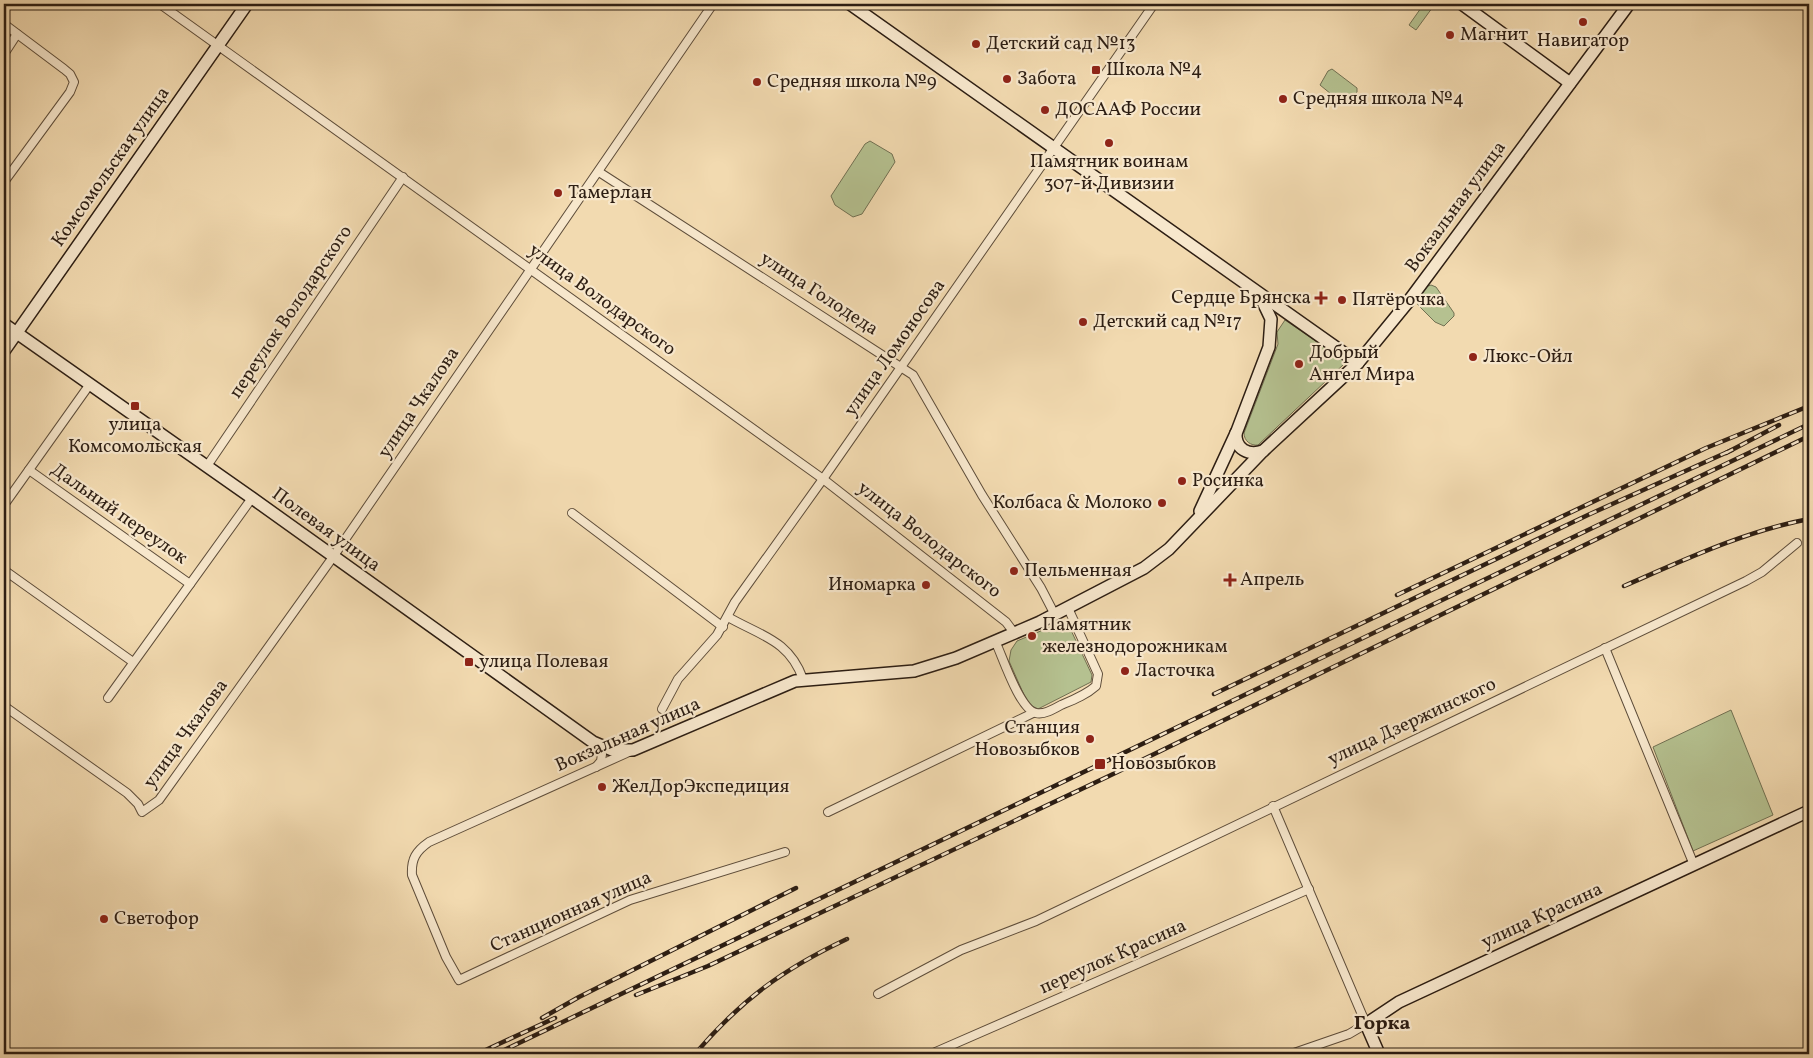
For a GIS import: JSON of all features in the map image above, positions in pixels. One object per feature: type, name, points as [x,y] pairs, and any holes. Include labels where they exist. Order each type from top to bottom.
[{"type":"main road","name":"Комсомольская улица","points":[[4,351],[247,4]]},
{"type":"main road","points":[[850,4],[1358,363]]},
{"type":"main road","points":[[1462,4],[1570,83]]},
{"type":"main road","name":"Вокзальная улица","points":[[633,750],[780,686],[803,679],[914,671],[956,658],[996,643],[1055,615],[1150,564],[1185,533],[1263,451],[1358,363],[1403,310],[1629,4]]},
{"type":"main road","points":[[1185,533],[1206,500],[1237,431],[1265,360],[1271,337],[1269,312],[1260,297],[1251,288]]},
{"type":"main road","name":"Полевая улица","points":[[4,324],[334,556],[593,742],[612,750],[633,750]]},
{"type":"main road","points":[[1237,431],[1237,442],[1244,451],[1254,454],[1263,451]]},
{"type":"main road","name":"улица Красина","points":[[1366,1024],[1415,994],[1809,810]]},
{"type":"main road","points":[[1366,1024],[1379,1054]]},
{"type":"street","name":"улица Володарского","points":[[160,4],[824,479],[1000,617],[1011,626],[1015,634]]},
{"type":"street","name":"улица Чкалова","points":[[4,706],[127,793],[138,804],[142,812],[166,794],[334,556],[713,4]]},
{"type":"street","name":"улица Ломоносова","points":[[662,709],[678,679],[707,648],[723,627],[735,602],[824,479],[1154,4]]},
{"type":"street","points":[[4,24],[70,74],[74,82],[70,92],[4,182]]},
{"type":"street","points":[[4,54],[17,34]]},
{"type":"street","name":"улица Голодеда","points":[[599,172],[902,367],[917,380],[978,488],[1041,588],[1055,615]]},
{"type":"street","name":"переулок Володарского","points":[[207,466],[403,177]]},
{"type":"street","points":[[4,505],[90,384]]},
{"type":"street","name":"Дальний переулок","points":[[29,470],[190,584]]},
{"type":"street","name":"Дальний переулок","points":[[108,698],[252,498]]},
{"type":"street","points":[[572,512],[723,627]]},
{"type":"street","name":"улица Дзержинского","points":[[878,994],[961,950],[1036,920],[1746,581],[1762,572],[1797,543]]},
{"type":"street","points":[[4,570],[134,662]]},
{"type":"street","points":[[828,812],[1033,713],[1050,711],[1088,693],[1096,686],[1098,674],[1068,608]]},
{"type":"street","points":[[728,618],[788,651],[798,666],[803,679]]},
{"type":"street","points":[[996,643],[1024,705],[1033,713]]},
{"type":"street","points":[[1605,648],[1694,865]]},
{"type":"street","points":[[593,742],[602,754],[601,761],[594,768]]},
{"type":"street","name":"Вокзальная улица","points":[[459,980],[446,957],[412,875],[411,866],[416,853],[429,842],[633,750]]},
{"type":"street","points":[[1273,806],[1366,1024]]},
{"type":"street","name":"Станционная улица","points":[[459,980],[630,900],[785,852]]},
{"type":"street","name":"переулок Красина","points":[[931,1054],[1309,889]]},
{"type":"street","name":"улица Красина","points":[[1291,1054],[1349,1034],[1366,1024]]},
{"type":"green space","points":[[1419,4],[1435,4],[1416,30],[1409,25],[1421,8]]},
{"type":"green space","points":[[1332,69],[1357,88],[1357,92],[1348,103],[1342,103],[1320,85],[1328,71]]},
{"type":"green space","points":[[870,141],[892,154],[895,162],[862,214],[853,217],[835,205],[831,196],[865,144]]},
{"type":"green space","points":[[1431,285],[1436,287],[1454,313],[1454,316],[1444,326],[1435,322],[1417,302],[1420,293]]},
{"type":"green space","points":[[1285,320],[1342,359],[1344,364],[1258,445],[1253,445],[1247,441],[1244,433],[1278,344],[1277,332]]},
{"type":"green space","points":[[1062,622],[1069,626],[1092,675],[1091,682],[1038,709],[1028,704],[1009,661],[1011,650],[1017,641]]},
{"type":"green space","points":[[1731,710],[1773,815],[1693,851],[1653,747]]},
{"type":"railway","points":[[1397,595],[1706,448],[1809,406]]},
{"type":"railway","points":[[496,1054],[1809,424]]},
{"type":"railway","points":[[1726,453],[1779,425]]},
{"type":"railway","points":[[636,995],[708,966],[1109,776],[1809,436]]},
{"type":"railway","points":[[1214,694],[1590,514],[1732,450]]},
{"type":"railway","points":[[1624,586],[1738,539],[1785,524],[1809,519]]},
{"type":"railway","points":[[542,1018],[579,997],[796,888]]},
{"type":"railway","points":[[695,1054],[729,1017],[764,988],[803,962],[847,939]]},
{"type":"railway","points":[[477,1054],[555,1018]]},
{"type":"place","name":"Навигатор","points":[[1583,22]]},
{"type":"place","name":"Магнит","points":[[1450,35]]},
{"type":"place","name":"Детский сад №13","points":[[976,44]]},
{"type":"place","name":"Школа №4","points":[[1096,70]]},
{"type":"place","name":"Забота","points":[[1007,79]]},
{"type":"place","name":"Средняя школа №9","points":[[757,82]]},
{"type":"place","name":"Средняя школа №4","points":[[1283,99]]},
{"type":"place","name":"ДОСААФ России","points":[[1045,110]]},
{"type":"place","name":"Памятник воинам 307-й Дивизии","points":[[1109,143]]},
{"type":"place","name":"Тамерлан","points":[[558,193]]},
{"type":"place","name":"Сердце Брянска","points":[[1321,298]]},
{"type":"place","name":"Пятёрочка","points":[[1342,300]]},
{"type":"place","name":"Детский сад №17","points":[[1083,322]]},
{"type":"place","name":"Люкс-Ойл","points":[[1473,357]]},
{"type":"place","name":"Добрый Ангел Мира","points":[[1299,364]]},
{"type":"place","name":"улица Комсомольская","points":[[135,406]]},
{"type":"place","name":"Росинка","points":[[1182,481]]},
{"type":"place","name":"Колбаса & Молоко","points":[[1162,503]]},
{"type":"place","name":"Пельменная","points":[[1014,571]]},
{"type":"place","name":"Апрель","points":[[1230,580]]},
{"type":"place","name":"Иномарка","points":[[926,585]]},
{"type":"place","name":"Памятник железнодорожникам","points":[[1032,636]]},
{"type":"place","name":"улица Полевая","points":[[469,662]]},
{"type":"place","name":"Ласточка","points":[[1125,671]]},
{"type":"place","name":"Станция Новозыбков","points":[[1090,739]]},
{"type":"place","name":"Новозыбков","points":[[1100,764]]},
{"type":"place","name":"ЖелДорЭкспедиция","points":[[602,787]]},
{"type":"place","name":"Светофор","points":[[104,919]]},
{"type":"district","name":"Горка","points":[[1382,1024]]}]
